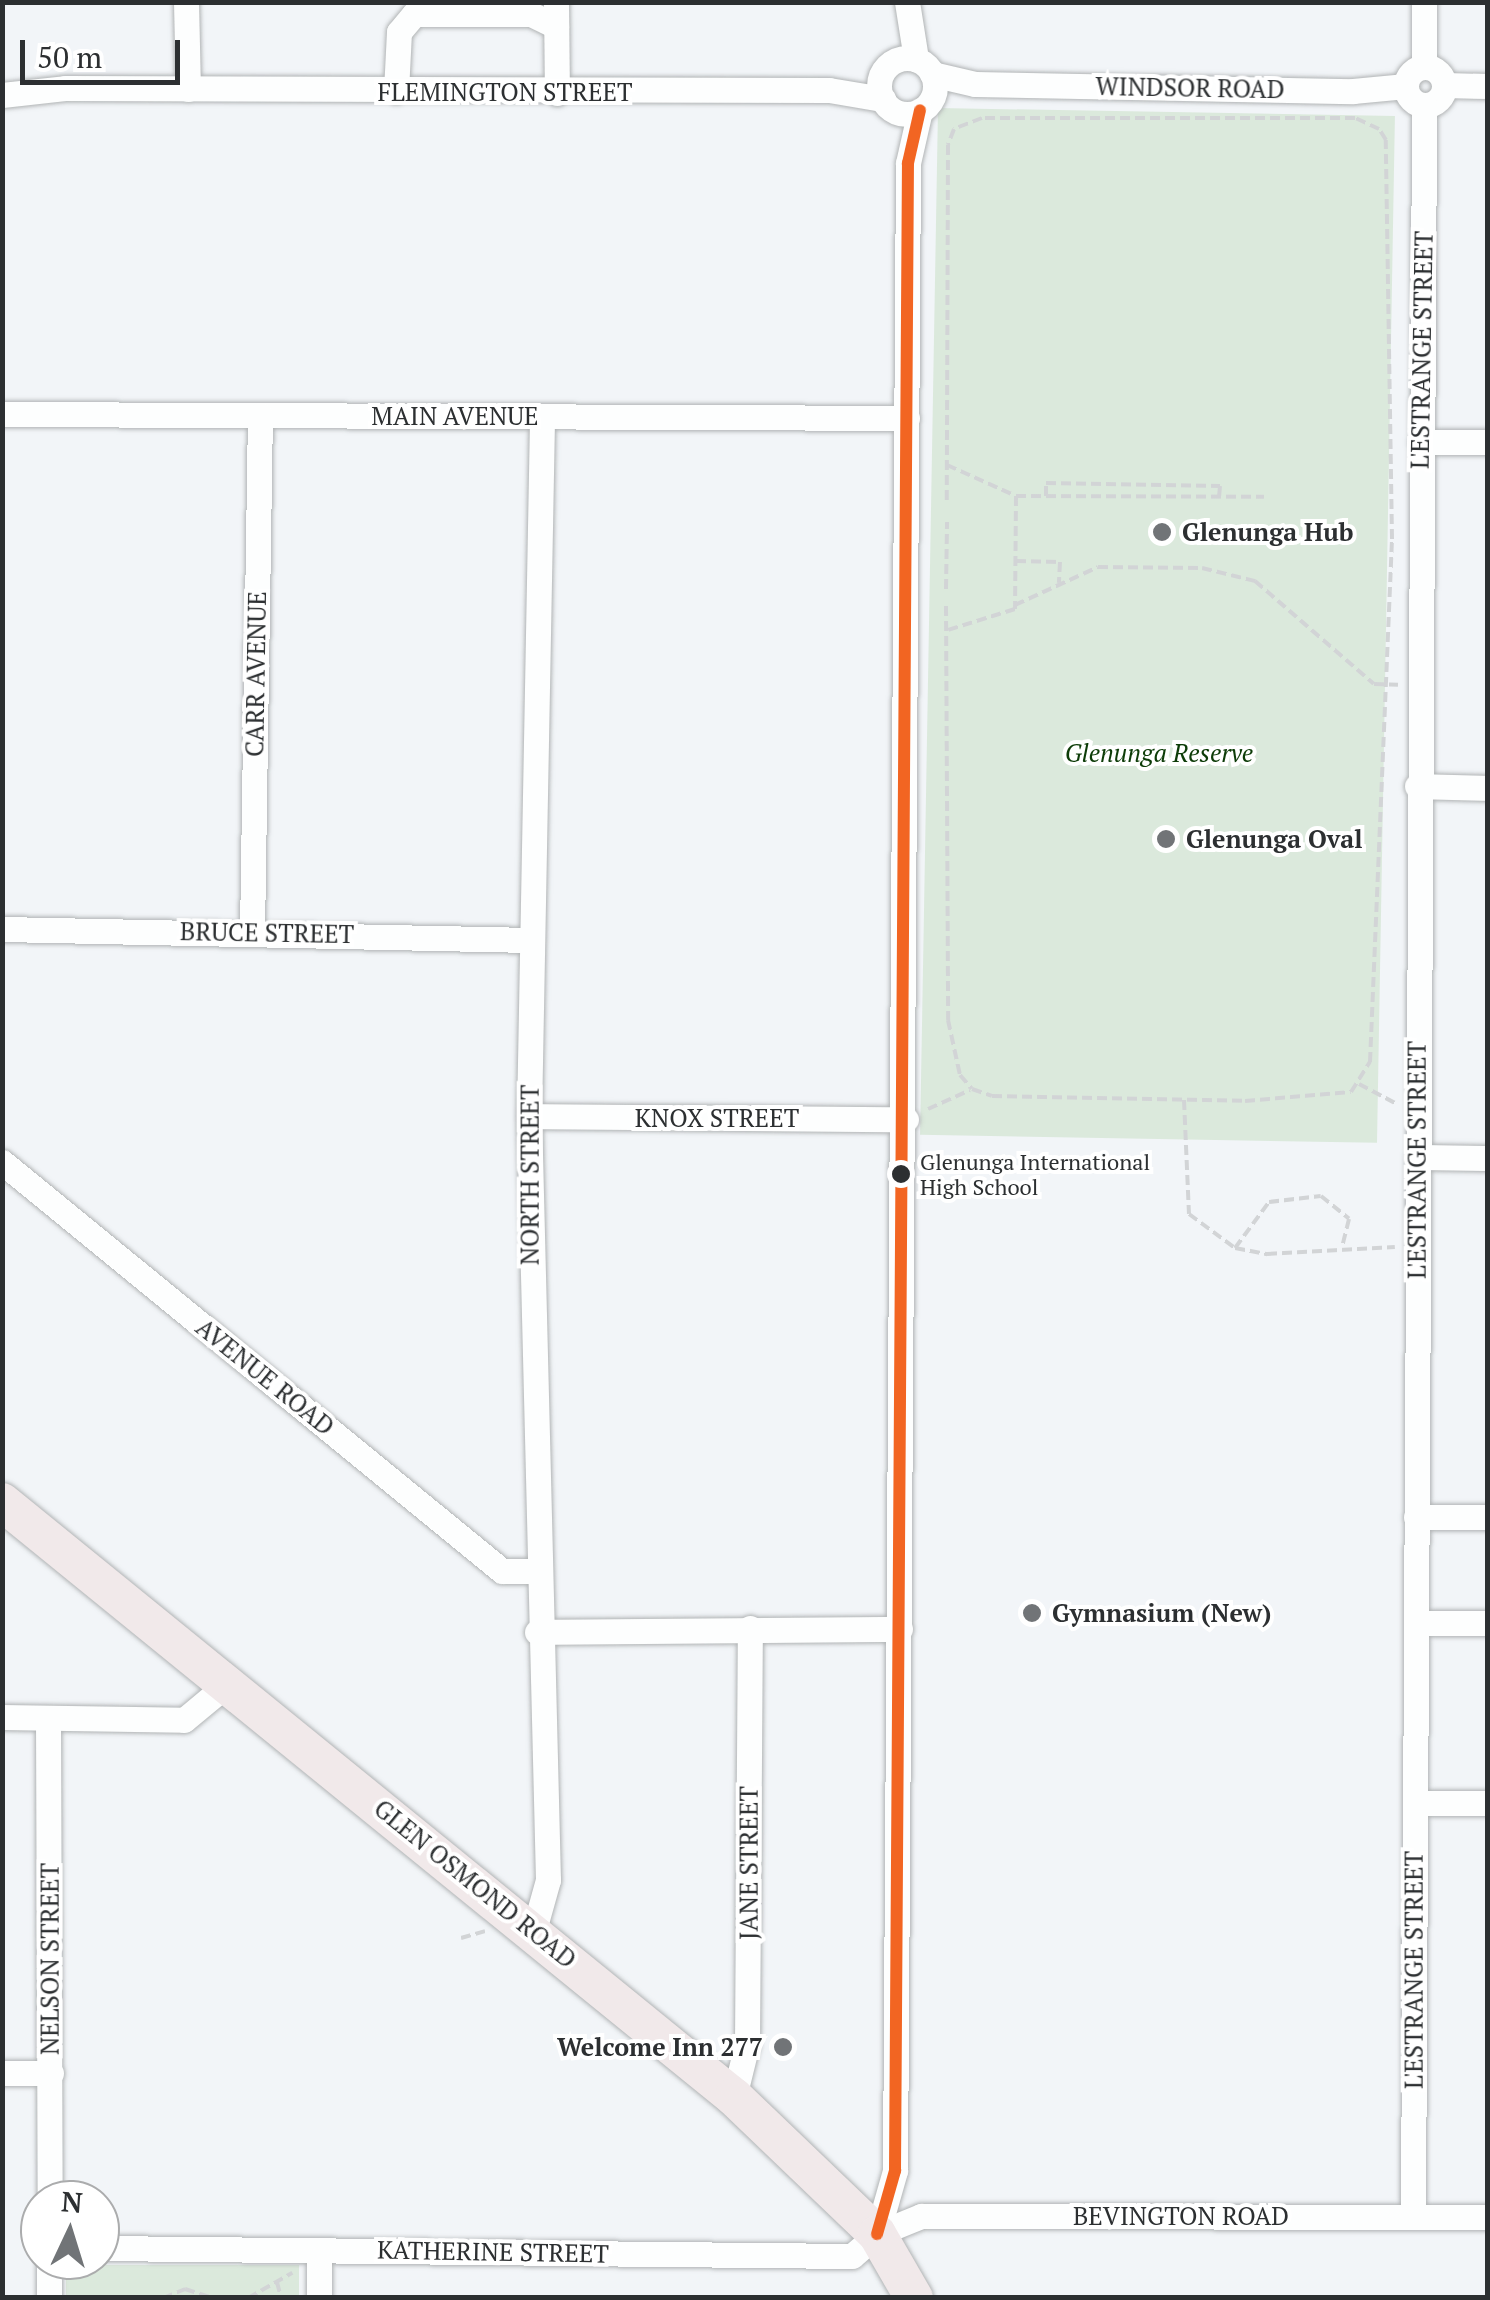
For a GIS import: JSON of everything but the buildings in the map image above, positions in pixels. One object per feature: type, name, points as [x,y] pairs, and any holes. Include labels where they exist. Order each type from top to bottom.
[{"type":"highway","name":"GLEN OSMOND ROAD","points":[[2,1502],[534,1930],[734,2098],[877,2234],[914,2298]]},
{"type":"street","points":[[186,2],[188,89]]},
{"type":"street","points":[[1424,2],[1424,66],[1406,86],[1409,96],[1424,105],[1440,97],[1444,86],[1436,70],[1424,66]]},
{"type":"street","points":[[877,2234],[895,2172],[906,1119],[908,9]]},
{"type":"street","points":[[396,91],[399,32],[414,14],[556,14],[557,93]]},
{"type":"street","name":"FLEMINGTON STREET","points":[[2,95],[65,88],[557,93],[907,86]]},
{"type":"street","name":"WINDSOR ROAD","points":[[907,86],[1353,91],[1406,86]]},
{"type":"street","points":[[1444,86],[1488,86]]},
{"type":"street","name":"L'ESTRANGE STREET","points":[[1413,2216],[1417,786],[1424,105]]},
{"type":"street","name":"MAIN AVENUE","points":[[2,414],[908,418]]},
{"type":"street","name":"CARR AVENUE","points":[[252,932],[260,415]]},
{"type":"street","name":"NORTH STREET","points":[[534,1930],[548,1894],[535,1572],[529,1116],[542,416]]},
{"type":"street","points":[[1421,442],[1488,442]]},
{"type":"street","points":[[1417,786],[1488,788]]},
{"type":"street","name":"BRUCE STREET","points":[[2,929],[531,940]]},
{"type":"street","name":"KNOX STREET","points":[[529,1116],[906,1119]]},
{"type":"street","points":[[1418,1157],[1488,1158]]},
{"type":"street","name":"AVENUE ROAD","points":[[2,1162],[502,1571],[535,1572]]},
{"type":"street","points":[[1416,1516],[1488,1517]]},
{"type":"street","points":[[1416,1623],[1488,1623]]},
{"type":"street","name":"JANE STREET","points":[[734,2098],[748,2044],[750,1628]]},
{"type":"street","points":[[537,1632],[900,1629]]},
{"type":"street","points":[[2,1717],[184,1720],[226,1684]]},
{"type":"street","name":"NELSON STREET","points":[[48,1718],[50,2180]]},
{"type":"street","points":[[1415,1802],[1488,1802]]},
{"type":"street","points":[[2,2073],[51,2073]]},
{"type":"street","name":"BEVINGTON ROAD","points":[[877,2234],[922,2216],[1488,2217]]},
{"type":"street","name":"KATHERINE STREET","points":[[120,2249],[310,2259],[852,2256],[877,2234]]},
{"type":"street","points":[[310,2259],[319,2298]]},
{"type":"path","points":[[946,606],[948,1020],[960,1075],[972,1089],[992,1096],[1184,1100],[1333,1098],[1360,1084],[1370,1062],[1392,539],[1386,140],[1379,129],[1356,118],[982,118],[954,128],[948,176],[947,502]]},
{"type":"path","points":[[938,176],[948,176]]},
{"type":"path","points":[[947,465],[1016,496],[1264,497]]},
{"type":"path","points":[[1046,496],[1046,483],[1085,483],[1220,486],[1220,497]]},
{"type":"path","points":[[1085,483],[1085,496]]},
{"type":"path","points":[[1162,484],[1162,496]]},
{"type":"path","points":[[1015,605],[1016,496]]},
{"type":"path","points":[[946,522],[946,590]]},
{"type":"path","points":[[1016,561],[1060,562],[1059,584]]},
{"type":"path","points":[[946,630],[1015,605],[1098,566],[1202,568],[1255,582],[1374,684],[1386,685]]},
{"type":"path","points":[[1360,1084],[1398,1105]]},
{"type":"path","points":[[906,1119],[972,1089]]},
{"type":"path","points":[[1184,1100],[1189,1214],[1235,1248],[1268,1254],[1342,1246],[1418,1248]]},
{"type":"path","points":[[1235,1248],[1269,1202],[1297,1194],[1338,1205],[1349,1219],[1342,1246]]},
{"type":"path","points":[[461,1938],[490,1929]]},
{"type":"path","points":[[248,2298],[310,2259]]},
{"type":"path","points":[[278,2282],[280,2298]]},
{"type":"path","points":[[162,2298],[185,2288],[212,2298]]},
{"type":"green space","name":"Glenunga Reserve","points":[[938,108],[1395,116],[1377,1143],[920,1135]]},
{"type":"green space","points":[[120,2265],[299,2265],[299,2297],[66,2297],[66,2280],[120,2280]]},
{"type":"transit line","points":[[877,2234],[895,2171],[908,163],[920,110]]},
{"type":"place","name":"Glenunga Hub","points":[[1162,532]]},
{"type":"place","name":"Glenunga Oval","points":[[1166,839]]},
{"type":"place","name":"Glenunga International High School","points":[[901,1174]]},
{"type":"place","name":"Gymnasium (New)","points":[[1032,1613]]},
{"type":"place","name":"Welcome Inn 277","points":[[783,2047]]}]
